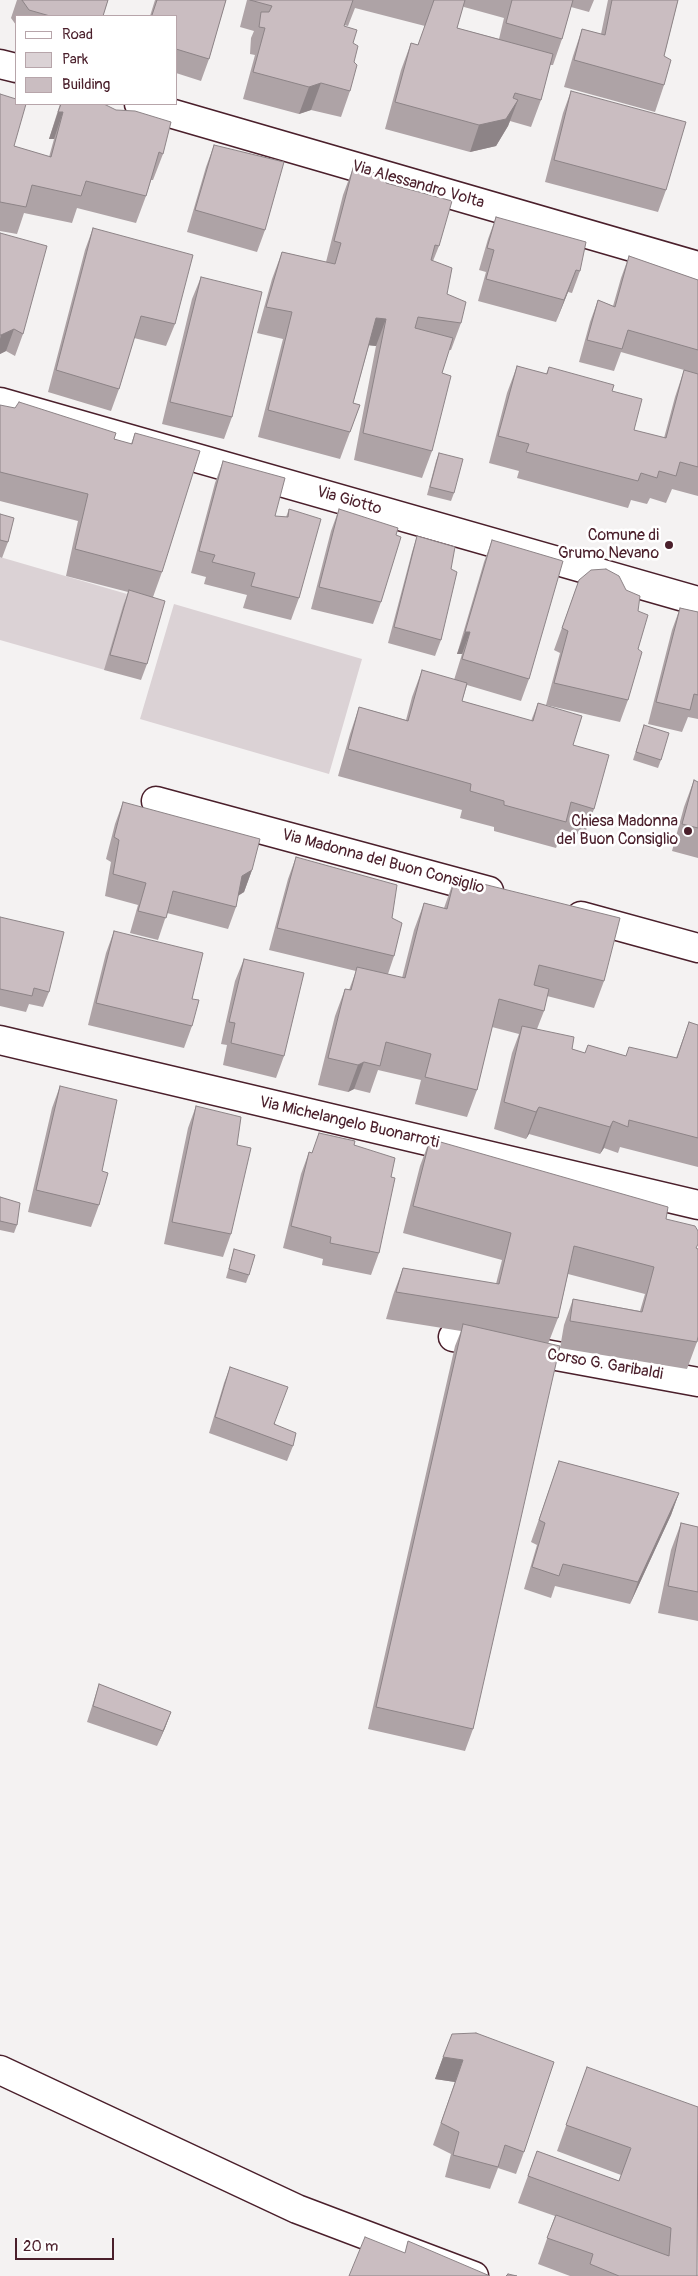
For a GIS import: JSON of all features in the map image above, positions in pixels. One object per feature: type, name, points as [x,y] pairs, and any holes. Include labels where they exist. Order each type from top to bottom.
[{"type":"street","points":[[0,64],[15,68]]},
{"type":"street","name":"Via Alessandro Volta","points":[[142,105],[698,266]]},
{"type":"street","name":"Via Giotto","points":[[0,402],[698,600]]},
{"type":"street","name":"Via Madonna del Buon Consiglio","points":[[156,800],[517,898]]},
{"type":"street","points":[[555,909],[698,948]]},
{"type":"street","name":"Via Michelangelo Buonarroti","points":[[0,1040],[698,1205]]},
{"type":"street","name":"Corso G. Garibaldi","points":[[453,1337],[698,1382]]},
{"type":"street","points":[[0,2070],[297,2209],[474,2276]]},
{"type":"green space","points":[[0,557],[127,594],[105,670],[0,640]]},
{"type":"green space","points":[[174,604],[362,659],[329,774],[140,719]]},
{"type":"building","points":[[22,0],[108,0],[103,15],[46,15],[29,10]]},
{"type":"building","points":[[157,0],[226,0],[209,59],[178,50],[178,15],[152,15]]},
{"type":"building","points":[[250,0],[353,0],[344,26],[357,30],[353,43],[358,46],[354,62],[357,65],[350,91],[321,83],[309,87],[253,72],[265,28],[259,27],[261,12],[269,12],[272,6]]},
{"type":"building","points":[[434,0],[465,0],[457,28],[553,54],[541,100],[515,93],[513,98],[518,100],[506,119],[479,125],[395,102],[411,43],[418,45]]},
{"type":"building","points":[[512,0],[573,0],[562,39],[506,23]]},
{"type":"building","points":[[612,0],[678,0],[664,56],[671,60],[664,85],[574,60],[582,29],[605,35]]},
{"type":"building","points":[[571,91],[686,122],[666,190],[554,160]]},
{"type":"building","points":[[0,94],[15,99],[15,105],[26,105],[14,146],[51,157],[63,112],[58,112],[61,105],[106,105],[116,110],[135,111],[171,122],[163,154],[159,152],[146,196],[86,181],[81,196],[32,185],[26,207],[0,202]]},
{"type":"building","points":[[214,145],[284,162],[265,230],[195,210]]},
{"type":"building","points":[[353,168],[383,175],[386,183],[452,201],[439,246],[435,245],[431,260],[452,268],[447,294],[466,302],[461,323],[418,317],[415,328],[453,338],[442,373],[451,376],[432,451],[363,433],[386,319],[376,318],[353,403],[360,405],[350,432],[268,410],[292,312],[266,307],[282,252],[335,264],[341,243],[334,241]]},
{"type":"building","points":[[496,217],[586,242],[580,271],[576,270],[564,300],[486,279],[494,250],[487,248]]},
{"type":"building","points":[[93,228],[193,255],[175,324],[141,316],[119,389],[56,370]]},
{"type":"building","points":[[0,233],[47,246],[23,334],[14,329],[0,335]]},
{"type":"building","points":[[629,256],[698,280],[698,350],[628,330],[622,349],[587,340],[598,300],[615,307]]},
{"type":"building","points":[[201,277],[262,292],[232,417],[170,402]]},
{"type":"building","points":[[517,366],[547,374],[549,367],[614,385],[612,391],[642,399],[634,430],[666,438],[684,370],[698,374],[698,467],[680,462],[676,476],[659,471],[657,478],[641,473],[638,481],[526,452],[529,444],[498,436]]},
{"type":"building","points":[[19,402],[116,433],[114,439],[132,444],[135,433],[200,451],[162,572],[75,549],[88,494],[0,472],[0,405],[15,408]]},
{"type":"building","points":[[439,453],[463,459],[454,493],[430,487]]},
{"type":"building","points":[[223,461],[285,478],[275,516],[288,517],[289,509],[321,519],[299,598],[251,586],[255,573],[212,562],[215,555],[199,551]]},
{"type":"building","points":[[339,509],[398,528],[396,535],[401,537],[381,602],[319,587]]},
{"type":"building","points":[[0,514],[14,518],[8,542],[0,540]]},
{"type":"building","points":[[417,536],[455,547],[451,569],[457,572],[441,640],[394,627]]},
{"type":"building","points":[[492,540],[563,561],[529,679],[462,659],[470,632],[465,632]]},
{"type":"building","points":[[606,569],[619,576],[626,590],[640,596],[638,611],[648,615],[638,649],[642,652],[628,700],[554,683],[568,631],[562,628],[579,580],[591,570]]},
{"type":"building","points":[[129,590],[165,601],[147,664],[110,655]]},
{"type":"building","points":[[680,608],[698,612],[698,695],[694,694],[690,710],[656,702]]},
{"type":"building","points":[[422,670],[467,683],[462,701],[533,721],[538,703],[582,716],[573,745],[609,755],[594,809],[571,802],[566,822],[504,805],[504,801],[470,791],[471,784],[348,749],[359,707],[408,721]]},
{"type":"building","points":[[644,725],[669,733],[661,760],[636,752]]},
{"type":"building","points":[[694,780],[698,782],[698,828],[682,824]]},
{"type":"building","points":[[123,802],[260,839],[252,870],[242,876],[236,907],[173,891],[166,918],[138,911],[146,883],[113,874],[119,840],[114,837]]},
{"type":"building","points":[[296,857],[397,885],[392,918],[402,923],[394,956],[277,928]]},
{"type":"building","points":[[455,877],[620,918],[604,981],[539,965],[534,985],[549,989],[544,1011],[499,999],[477,1090],[425,1077],[431,1054],[386,1042],[380,1066],[364,1062],[358,1065],[328,1058],[345,989],[351,990],[357,967],[405,978],[424,903],[447,909]]},
{"type":"building","points":[[0,917],[64,932],[49,992],[34,988],[32,996],[0,989]]},
{"type":"building","points":[[114,931],[203,953],[192,999],[199,1000],[192,1026],[96,1003]]},
{"type":"building","points":[[244,959],[304,973],[284,1056],[231,1043],[235,1023],[229,1022]]},
{"type":"building","points":[[689,1022],[698,1025],[698,1138],[629,1120],[628,1127],[613,1121],[610,1127],[539,1107],[536,1112],[504,1102],[522,1026],[574,1037],[572,1049],[585,1053],[588,1045],[626,1056],[629,1047],[677,1058]]},
{"type":"building","points":[[60,1086],[117,1100],[102,1171],[108,1173],[99,1205],[36,1190]]},
{"type":"building","points":[[196,1106],[241,1117],[237,1145],[251,1148],[231,1234],[172,1222]]},
{"type":"building","points":[[319,1133],[355,1141],[354,1145],[395,1158],[391,1177],[395,1178],[379,1253],[330,1243],[331,1237],[291,1226],[309,1152],[312,1153]]},
{"type":"building","points":[[430,1139],[668,1207],[666,1219],[695,1226],[698,1231],[698,1244],[696,1248],[698,1249],[697,1342],[570,1321],[573,1299],[642,1312],[654,1267],[574,1246],[558,1318],[396,1292],[403,1268],[499,1284],[511,1233],[413,1206]]},
{"type":"building","points":[[0,1197],[20,1203],[17,1225],[0,1221]]},
{"type":"building","points":[[234,1249],[255,1255],[249,1275],[229,1269]]},
{"type":"building","points":[[463,1324],[560,1346],[473,1729],[376,1707]]},
{"type":"building","points":[[230,1367],[288,1387],[274,1424],[296,1433],[293,1446],[215,1417]]},
{"type":"building","points":[[559,1461],[679,1493],[638,1582],[563,1564],[559,1576],[532,1567],[545,1523],[539,1520]]},
{"type":"building","points":[[681,1523],[698,1527],[698,1592],[668,1586]]},
{"type":"building","points":[[99,1684],[171,1712],[163,1731],[93,1706]]},
{"type":"building","points":[[476,2033],[554,2062],[524,2152],[505,2145],[498,2167],[453,2155],[459,2132],[441,2123],[463,2060],[443,2057],[452,2034]]},
{"type":"building","points":[[587,2067],[698,2107],[697,2276],[619,2276],[590,2264],[593,2254],[547,2238],[556,2215],[669,2256],[671,2228],[528,2176],[537,2151],[619,2181],[631,2148],[566,2125]]},
{"type":"building","points":[[365,2237],[405,2253],[408,2241],[490,2276],[349,2276]]},
{"type":"place","name":"Comune di Grumo Nevano","points":[[669,545]]},
{"type":"place","name":"Chiesa Madonna del Buon Consiglio","points":[[688,831]]}]
